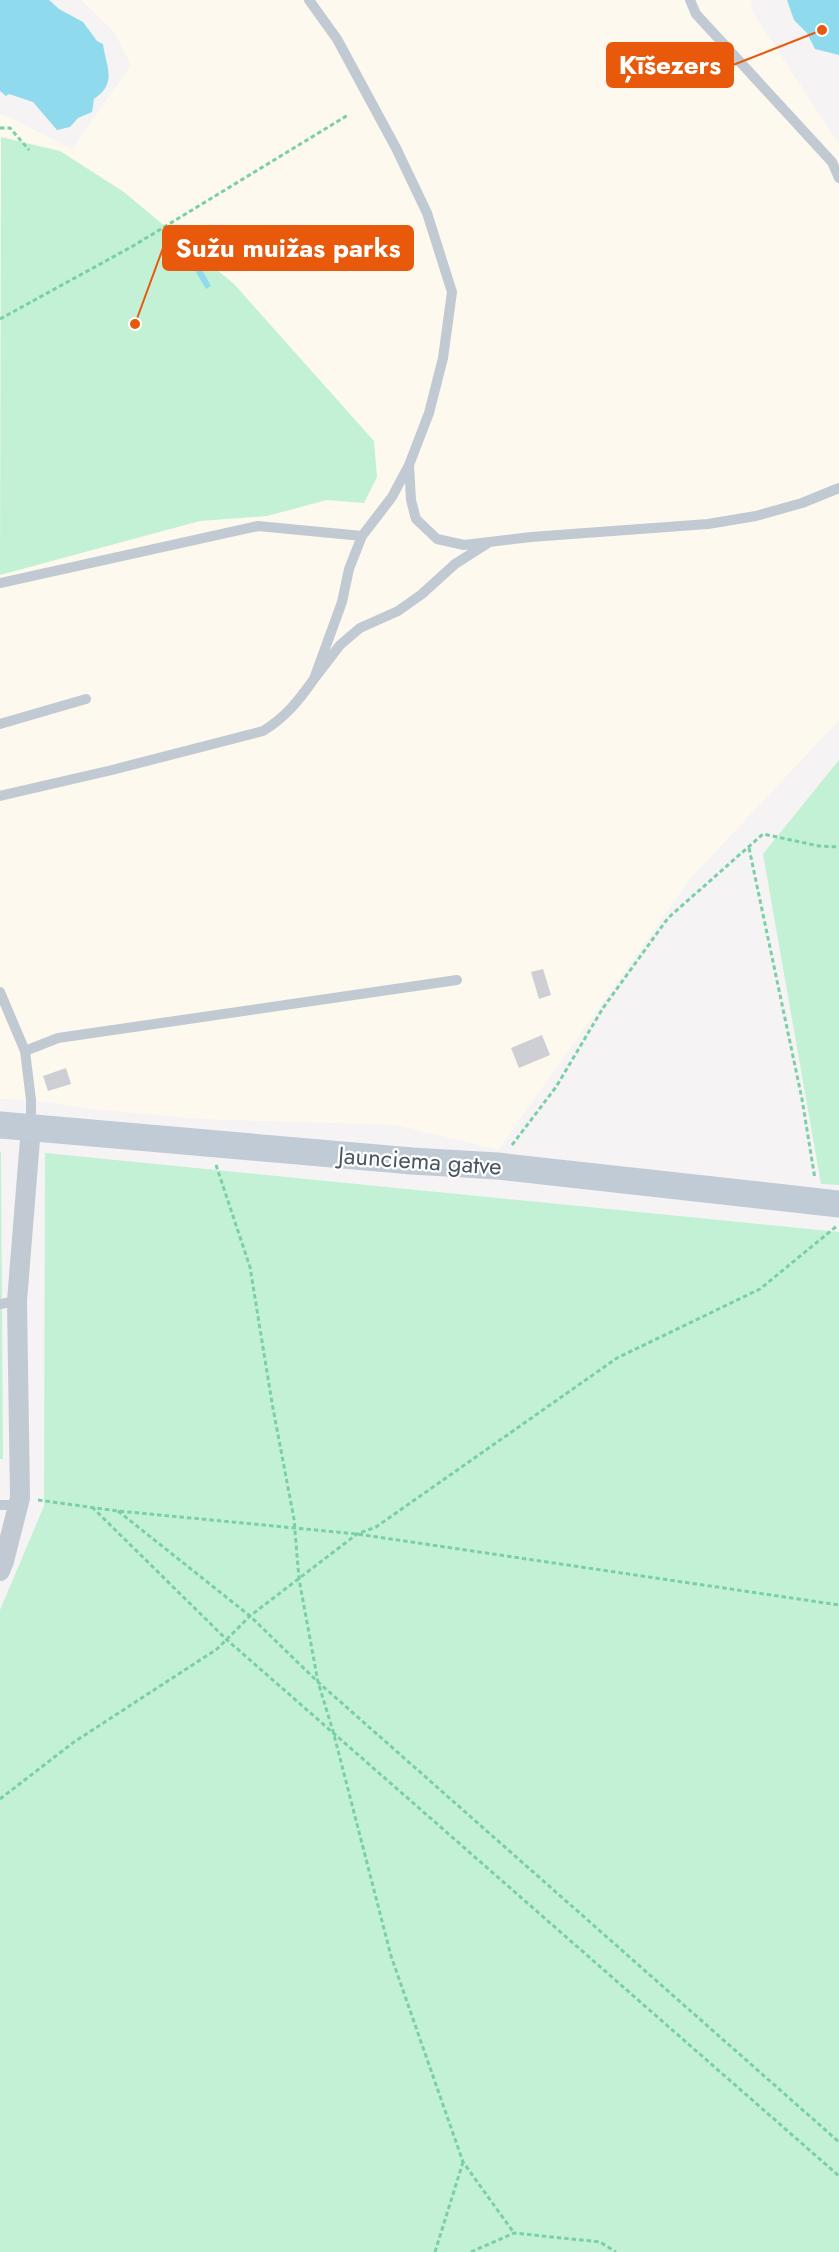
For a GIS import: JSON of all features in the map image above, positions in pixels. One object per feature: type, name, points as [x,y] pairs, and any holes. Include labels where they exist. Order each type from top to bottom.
[{"type":"main road","name":"Jaunciema gatve","points":[[0,1125],[412,1161],[497,1166],[829,1203]]},
{"type":"street","points":[[0,1571],[13,1503],[8,1303],[31,1127]]},
{"type":"lane","points":[[309,0],[337,39],[396,148],[426,213],[452,292],[443,358],[429,413],[410,465],[392,497],[362,536],[349,569],[342,602],[314,679]]},
{"type":"lane","points":[[690,0],[696,14],[832,162],[839,178]]},
{"type":"lane","points":[[410,465],[411,500],[416,519],[437,539],[464,545],[531,537],[708,524],[756,516],[839,488]]},
{"type":"lane","points":[[0,583],[258,526],[362,536]]},
{"type":"lane","points":[[0,796],[263,731],[280,721],[297,704],[340,645],[360,628],[398,611],[422,594],[455,564],[488,543]]},
{"type":"lane","points":[[0,724],[86,699]]},
{"type":"lane","points":[[25,1051],[58,1038],[457,980]]},
{"type":"lane","points":[[0,992],[25,1051],[31,1100],[31,1127]]},
{"type":"path","points":[[0,319],[133,246],[348,115]]},
{"type":"path","points":[[0,128],[10,128],[29,150]]},
{"type":"path","points":[[497,1166],[556,1087],[603,1008],[668,918],[763,834],[819,846],[839,847]]},
{"type":"path","points":[[748,847],[802,1099],[829,1203]]},
{"type":"path","points":[[211,1143],[250,1268],[295,1528],[299,1579],[318,1682],[333,1731],[391,1956],[463,2162],[514,2233]]},
{"type":"path","points":[[0,1799],[74,1742],[217,1649],[250,1617],[357,1534],[376,1527],[617,1358],[760,1288],[839,1224]]},
{"type":"path","points":[[13,1503],[92,1507],[357,1534],[839,1605]]},
{"type":"path","points":[[92,1507],[226,1639],[839,2176]]},
{"type":"path","points":[[118,1510],[250,1617],[318,1682],[839,2142]]},
{"type":"path","points":[[435,2252],[463,2162]]},
{"type":"path","points":[[471,2252],[514,2233],[600,2242],[616,2252]]},
{"type":"shaded area","points":[[81,0],[751,0],[753,13],[839,144],[839,720],[690,879],[498,1150],[397,1125],[200,1119],[91,1109],[31,1100],[0,1099],[0,114],[72,149],[131,65],[114,32]]},
{"type":"green space","points":[[1,137],[60,151],[124,192],[234,284],[374,441],[377,477],[364,503],[327,500],[267,516],[200,521],[0,575]]},
{"type":"green space","points":[[839,760],[839,1185],[821,1184],[763,854]]},
{"type":"green space","points":[[1,1152],[3,1459],[0,1459]]},
{"type":"green space","points":[[45,1153],[839,1232],[839,2252],[0,2252],[0,1610],[44,1506]]},
{"type":"water","points":[[0,0],[49,0],[59,9],[83,22],[97,41],[103,44],[109,74],[106,86],[94,99],[92,112],[78,118],[70,127],[57,130],[33,102],[9,94],[6,96],[0,91]]},
{"type":"water","points":[[787,0],[839,0],[839,55],[815,49],[807,33],[794,20]]},
{"type":"water","points":[[177,229],[211,286],[206,289],[172,232]]},
{"type":"building","points":[[543,969],[551,995],[539,999],[531,972]]},
{"type":"building","points":[[542,1035],[550,1055],[519,1068],[511,1048]]},
{"type":"building","points":[[66,1068],[71,1084],[48,1091],[43,1076]]},
{"type":"place","name":"Ķīšezers","points":[[822,30]]},
{"type":"place","name":"Sužu muižas parks","points":[[135,324]]}]
